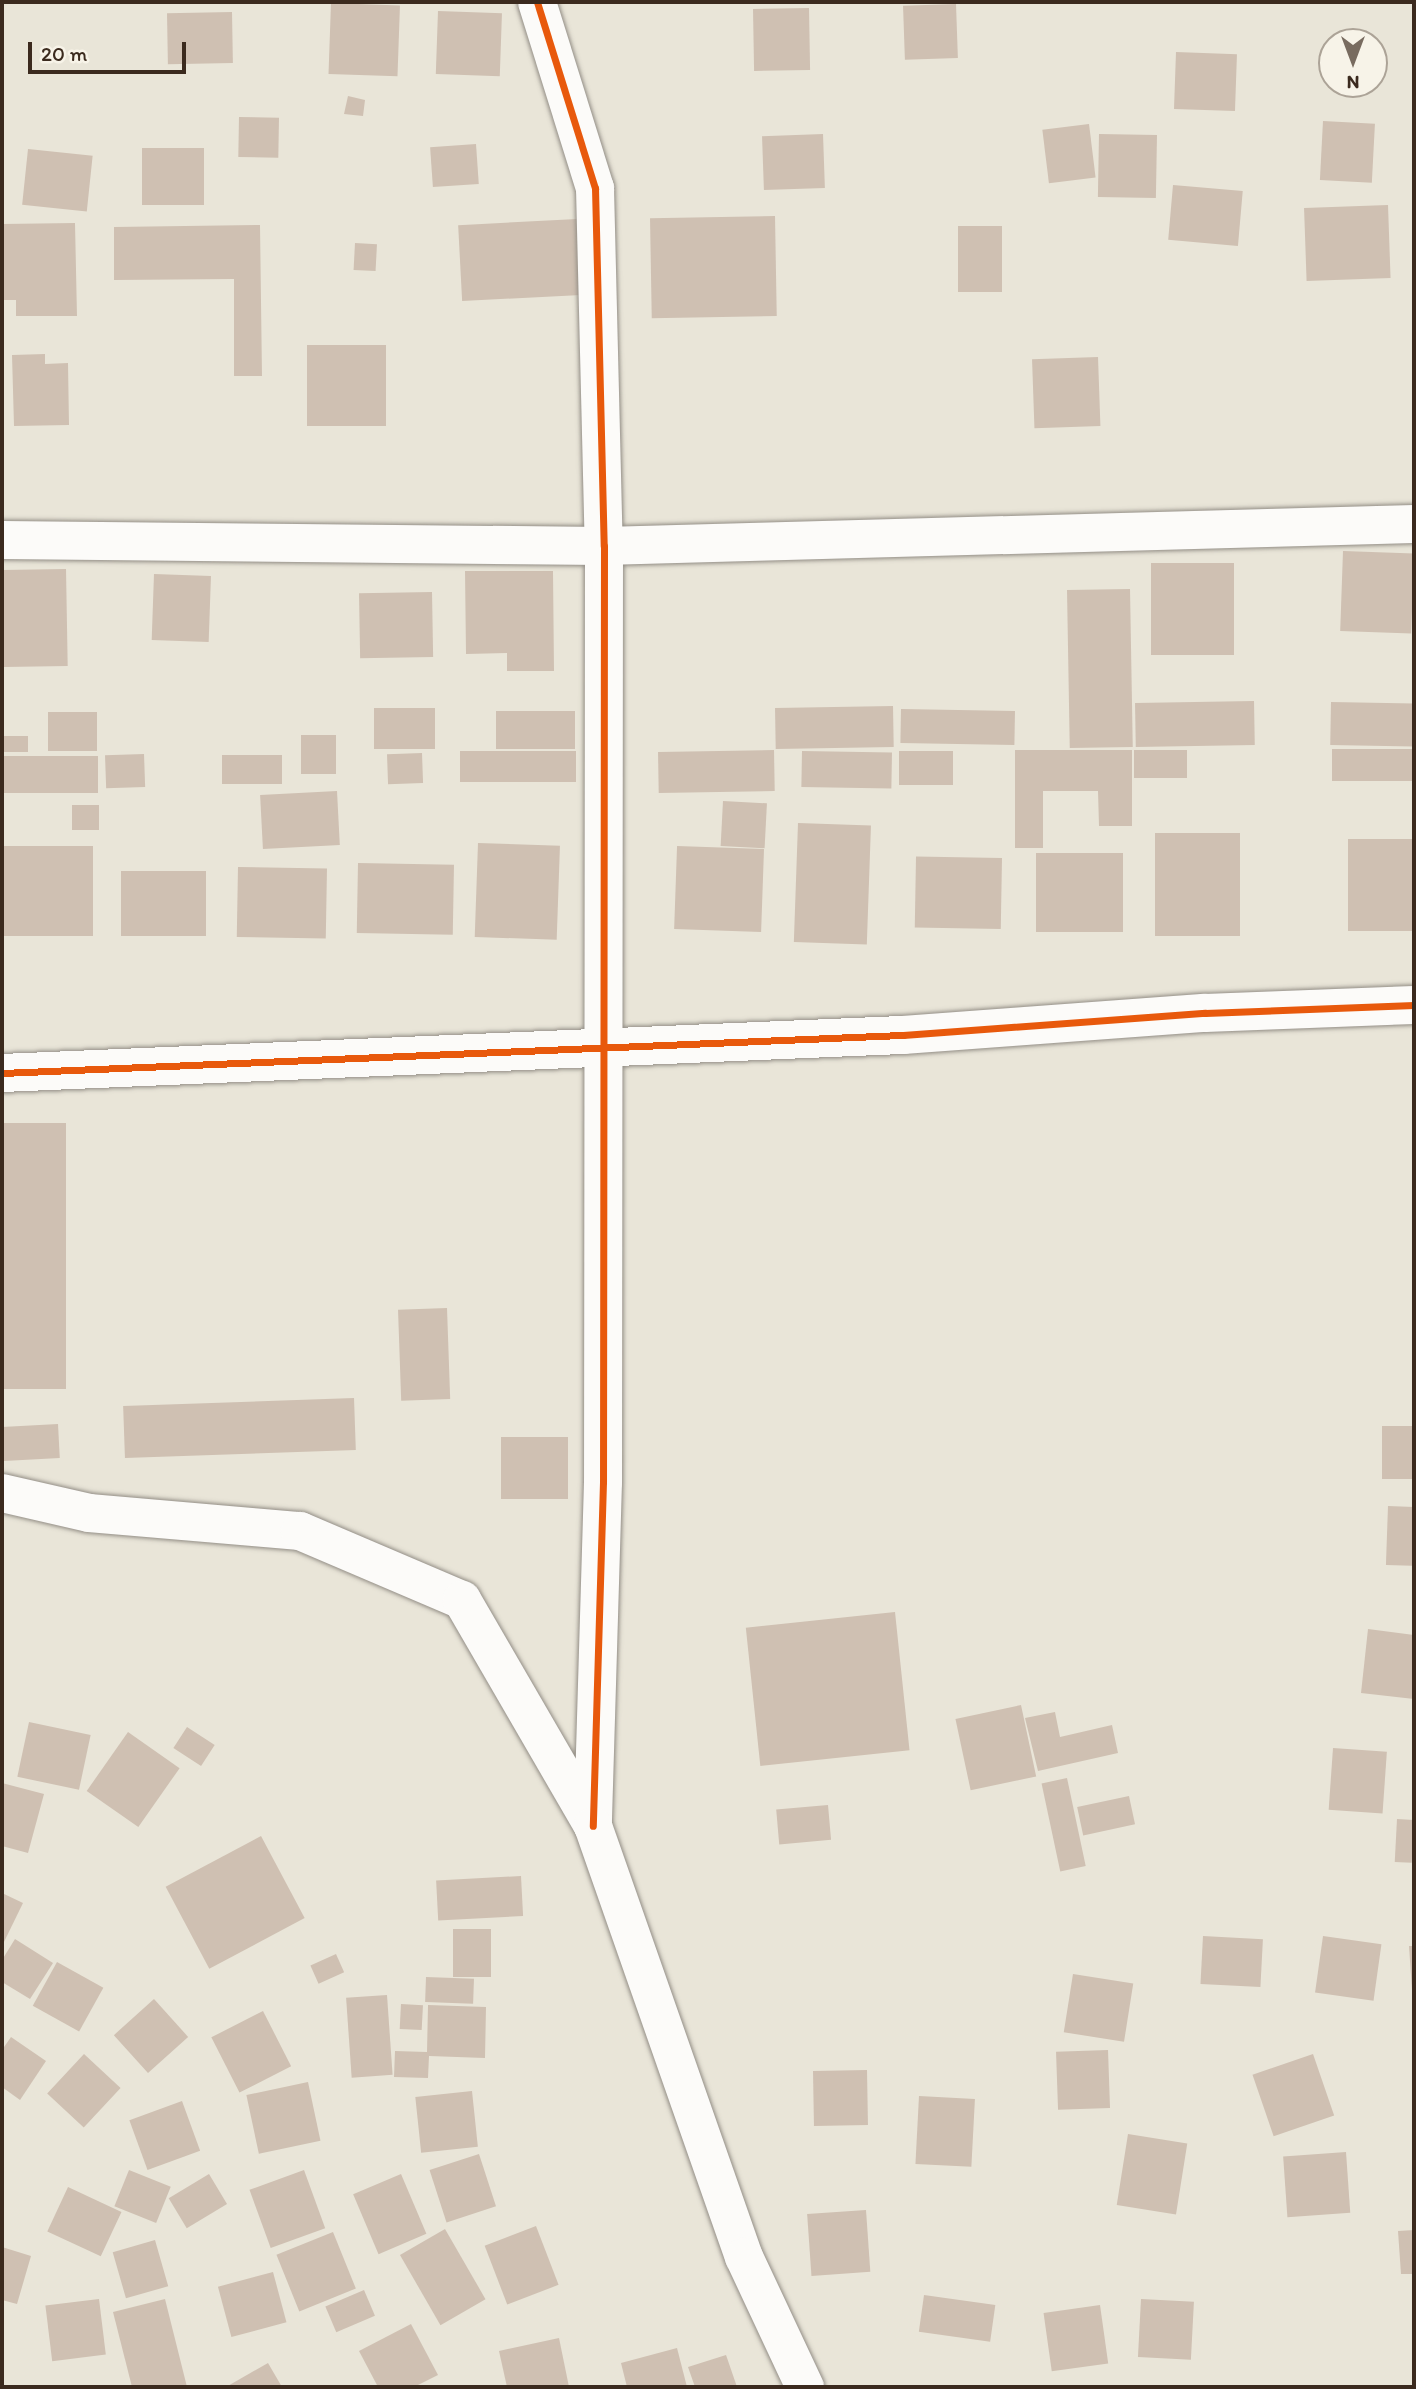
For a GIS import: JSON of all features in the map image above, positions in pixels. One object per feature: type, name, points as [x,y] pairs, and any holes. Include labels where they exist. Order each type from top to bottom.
[{"type":"street","points":[[537,2],[595,188],[604,546],[603,1482],[593,1826]]},
{"type":"street","points":[[2,540],[604,546],[1414,524]]},
{"type":"street","points":[[2,1073],[903,1035],[1205,1013],[1414,1005]]},
{"type":"street","points":[[2,1493],[89,1513],[300,1531],[461,1600],[593,1826],[744,2257],[805,2387]]},
{"type":"building","points":[[331,3],[400,5],[397,76],[329,74]]},
{"type":"building","points":[[956,4],[958,58],[905,60],[903,6]]},
{"type":"building","points":[[809,8],[810,70],[754,71],[753,9]]},
{"type":"building","points":[[438,11],[502,13],[500,76],[436,74]]},
{"type":"building","points":[[232,12],[233,63],[168,64],[167,13]]},
{"type":"building","points":[[1176,52],[1237,54],[1235,111],[1174,109]]},
{"type":"building","points":[[348,96],[365,100],[363,116],[344,114]]},
{"type":"building","points":[[239,117],[279,118],[278,158],[238,157]]},
{"type":"building","points":[[1323,121],[1375,124],[1372,183],[1320,180]]},
{"type":"building","points":[[1089,124],[1096,178],[1049,183],[1042,130]]},
{"type":"building","points":[[823,134],[825,188],[764,190],[762,136]]},
{"type":"building","points":[[1099,134],[1157,135],[1156,198],[1098,197]]},
{"type":"building","points":[[476,144],[479,184],[433,187],[430,147]]},
{"type":"building","points":[[142,148],[204,148],[204,205],[142,205]]},
{"type":"building","points":[[28,149],[93,156],[87,211],[22,205]]},
{"type":"building","points":[[1173,185],[1243,191],[1238,246],[1168,240]]},
{"type":"building","points":[[1388,205],[1391,278],[1307,281],[1304,208]]},
{"type":"building","points":[[775,216],[777,316],[652,318],[650,218]]},
{"type":"building","points":[[577,219],[581,295],[462,301],[458,225]]},
{"type":"building","points":[[75,223],[77,316],[16,316],[16,300],[2,300],[2,224]]},
{"type":"building","points":[[260,225],[262,376],[234,376],[234,279],[114,280],[114,227]]},
{"type":"building","points":[[958,226],[1002,226],[1002,292],[958,292]]},
{"type":"building","points":[[355,243],[377,244],[376,271],[354,270]]},
{"type":"building","points":[[307,345],[386,345],[386,426],[307,426]]},
{"type":"building","points":[[45,354],[45,364],[68,363],[69,425],[14,426],[12,355]]},
{"type":"building","points":[[1098,357],[1100,426],[1034,428],[1032,359]]},
{"type":"building","points":[[1343,551],[1414,553],[1411,633],[1340,631]]},
{"type":"building","points":[[1151,563],[1234,563],[1234,655],[1151,655]]},
{"type":"building","points":[[66,569],[68,666],[4,667],[2,570]]},
{"type":"building","points":[[465,571],[553,571],[554,671],[507,671],[507,653],[466,654]]},
{"type":"building","points":[[154,574],[211,576],[209,642],[152,640]]},
{"type":"building","points":[[1130,589],[1133,747],[1070,748],[1067,590]]},
{"type":"building","points":[[432,592],[433,657],[360,658],[359,593]]},
{"type":"building","points":[[1254,701],[1255,745],[1136,747],[1135,703]]},
{"type":"building","points":[[1331,702],[1414,703],[1413,746],[1330,745]]},
{"type":"building","points":[[893,706],[894,747],[776,749],[775,708]]},
{"type":"building","points":[[374,708],[435,708],[435,749],[374,749]]},
{"type":"building","points":[[901,709],[1015,711],[1014,745],[900,743]]},
{"type":"building","points":[[496,711],[575,711],[575,749],[496,749]]},
{"type":"building","points":[[48,712],[97,712],[97,751],[48,751]]},
{"type":"building","points":[[301,735],[336,735],[336,774],[301,774]]},
{"type":"building","points":[[2,736],[28,736],[28,752],[2,752]]},
{"type":"building","points":[[1332,749],[1414,749],[1414,781],[1332,781]]},
{"type":"building","points":[[774,750],[775,791],[659,793],[658,752]]},
{"type":"building","points":[[1015,750],[1132,750],[1132,826],[1099,826],[1098,791],[1043,791],[1043,848],[1015,848]]},
{"type":"building","points":[[1134,750],[1187,750],[1187,778],[1134,778]]},
{"type":"building","points":[[460,751],[576,751],[576,782],[460,782]]},
{"type":"building","points":[[802,751],[892,753],[891,789],[801,787]]},
{"type":"building","points":[[899,751],[953,751],[953,785],[899,785]]},
{"type":"building","points":[[422,753],[423,783],[388,784],[387,754]]},
{"type":"building","points":[[144,754],[145,787],[106,788],[105,755]]},
{"type":"building","points":[[222,755],[282,755],[282,784],[222,784]]},
{"type":"building","points":[[2,756],[98,756],[98,793],[2,793]]},
{"type":"building","points":[[337,791],[340,845],[263,849],[260,795]]},
{"type":"building","points":[[723,801],[767,803],[765,848],[721,846]]},
{"type":"building","points":[[72,805],[99,805],[99,830],[72,830]]},
{"type":"building","points":[[798,823],[871,826],[867,944],[794,942]]},
{"type":"building","points":[[1155,833],[1240,833],[1240,936],[1155,936]]},
{"type":"building","points":[[1348,839],[1414,839],[1414,931],[1348,931]]},
{"type":"building","points":[[478,843],[560,846],[557,940],[475,937]]},
{"type":"building","points":[[2,846],[93,846],[93,936],[2,936]]},
{"type":"building","points":[[677,846],[764,849],[761,932],[674,929]]},
{"type":"building","points":[[1036,853],[1123,853],[1123,932],[1036,932]]},
{"type":"building","points":[[916,856],[1002,858],[1001,929],[915,927]]},
{"type":"building","points":[[358,863],[454,865],[453,935],[357,933]]},
{"type":"building","points":[[238,867],[327,869],[326,939],[237,937]]},
{"type":"building","points":[[121,871],[206,871],[206,936],[121,936]]},
{"type":"building","points":[[2,1123],[66,1123],[66,1389],[2,1389]]},
{"type":"building","points":[[447,1308],[450,1399],[401,1401],[398,1310]]},
{"type":"building","points":[[354,1398],[356,1450],[125,1458],[123,1406]]},
{"type":"building","points":[[58,1424],[60,1458],[4,1461],[2,1427]]},
{"type":"building","points":[[1382,1426],[1414,1426],[1414,1479],[1382,1479]]},
{"type":"building","points":[[501,1437],[568,1437],[568,1499],[501,1499]]},
{"type":"building","points":[[1388,1506],[1414,1507],[1412,1566],[1386,1565]]},
{"type":"building","points":[[895,1612],[910,1750],[760,1766],[746,1628]]},
{"type":"building","points":[[1368,1629],[1414,1635],[1414,1699],[1361,1693]]},
{"type":"building","points":[[1021,1705],[1036,1776],[971,1790],[955,1719]]},
{"type":"building","points":[[1055,1712],[1060,1737],[1112,1725],[1118,1753],[1038,1771],[1025,1718]]},
{"type":"building","points":[[29,1722],[91,1735],[79,1790],[17,1777]]},
{"type":"building","points":[[187,1727],[215,1745],[201,1766],[173,1748]]},
{"type":"building","points":[[128,1732],[180,1768],[138,1827],[87,1791]]},
{"type":"building","points":[[1333,1748],[1387,1752],[1383,1814],[1329,1810]]},
{"type":"building","points":[[1067,1778],[1086,1866],[1060,1871],[1042,1783]]},
{"type":"building","points":[[2,1783],[44,1794],[28,1853],[2,1846]]},
{"type":"building","points":[[1129,1796],[1135,1824],[1083,1835],[1077,1807]]},
{"type":"building","points":[[828,1805],[831,1840],[779,1844],[776,1810]]},
{"type":"building","points":[[1397,1819],[1414,1820],[1412,1863],[1395,1862]]},
{"type":"building","points":[[261,1836],[305,1918],[209,1969],[166,1887]]},
{"type":"building","points":[[521,1876],[523,1916],[438,1920],[436,1880]]},
{"type":"building","points":[[2,1893],[23,1903],[2,1946]]},
{"type":"building","points":[[453,1929],[491,1929],[491,1977],[453,1977]]},
{"type":"building","points":[[1203,1936],[1263,1939],[1260,1987],[1200,1984]]},
{"type":"building","points":[[1323,1936],[1381,1944],[1373,2001],[1315,1992]]},
{"type":"building","points":[[15,1939],[53,1963],[30,1999],[2,1982],[2,1960]]},
{"type":"building","points":[[1409,1946],[1414,1946],[1414,1990],[1412,1990]]},
{"type":"building","points":[[336,1954],[344,1972],[319,1984],[310,1965]]},
{"type":"building","points":[[57,1962],[103,1988],[79,2031],[33,2006]]},
{"type":"building","points":[[1073,1974],[1133,1984],[1124,2042],[1064,2032]]},
{"type":"building","points":[[426,1977],[474,1979],[473,2004],[425,2002]]},
{"type":"building","points":[[387,1995],[393,2075],[352,2078],[346,1998]]},
{"type":"building","points":[[154,1999],[188,2037],[148,2073],[114,2035]]},
{"type":"building","points":[[401,2004],[423,2005],[422,2030],[400,2029]]},
{"type":"building","points":[[428,2005],[486,2007],[485,2058],[429,2056],[428,2078],[394,2077],[395,2051],[427,2052]]},
{"type":"building","points":[[263,2011],[291,2066],[239,2093],[211,2037]]},
{"type":"building","points":[[11,2037],[46,2061],[20,2100],[2,2087],[2,2050]]},
{"type":"building","points":[[1108,2050],[1110,2108],[1058,2110],[1056,2052]]},
{"type":"building","points":[[84,2054],[121,2088],[84,2128],[47,2093]]},
{"type":"building","points":[[1313,2054],[1334,2115],[1274,2136],[1252,2075]]},
{"type":"building","points":[[867,2070],[868,2125],[814,2126],[813,2071]]},
{"type":"building","points":[[308,2082],[320,2141],[259,2154],[246,2095]]},
{"type":"building","points":[[472,2091],[478,2147],[421,2153],[415,2097]]},
{"type":"building","points":[[919,2096],[975,2099],[971,2167],[915,2164]]},
{"type":"building","points":[[182,2101],[200,2151],[148,2170],[129,2120]]},
{"type":"building","points":[[1128,2134],[1187,2143],[1176,2214],[1117,2205]]},
{"type":"building","points":[[1346,2152],[1350,2213],[1287,2217],[1283,2156]]},
{"type":"building","points":[[479,2154],[496,2206],[447,2222],[430,2170]]},
{"type":"building","points":[[129,2170],[171,2187],[156,2223],[114,2206]]},
{"type":"building","points":[[304,2170],[325,2228],[271,2248],[249,2190]]},
{"type":"building","points":[[209,2174],[227,2204],[187,2228],[169,2198]]},
{"type":"building","points":[[401,2174],[426,2234],[379,2254],[353,2194]]},
{"type":"building","points":[[68,2187],[121,2212],[101,2256],[47,2231]]},
{"type":"building","points":[[866,2210],[870,2272],[811,2276],[807,2214]]},
{"type":"building","points":[[536,2226],[559,2285],[507,2305],[485,2246]]},
{"type":"building","points":[[445,2229],[485,2299],[440,2325],[400,2255]]},
{"type":"building","points":[[1414,2230],[1414,2274],[1401,2274],[1398,2231]]},
{"type":"building","points":[[333,2232],[356,2289],[299,2311],[276,2255]]},
{"type":"building","points":[[155,2240],[168,2286],[126,2298],[113,2252]]},
{"type":"building","points":[[2,2247],[31,2256],[17,2304],[2,2300]]},
{"type":"building","points":[[273,2272],[286,2322],[231,2337],[218,2287]]},
{"type":"building","points":[[364,2290],[375,2316],[336,2332],[325,2306]]},
{"type":"building","points":[[924,2295],[995,2305],[990,2342],[919,2332]]},
{"type":"building","points":[[99,2299],[106,2355],[52,2361],[45,2306]]},
{"type":"building","points":[[165,2299],[187,2387],[132,2387],[113,2312]]},
{"type":"building","points":[[1141,2299],[1194,2302],[1191,2360],[1138,2357]]},
{"type":"building","points":[[1100,2305],[1108,2363],[1052,2371],[1044,2313]]},
{"type":"building","points":[[411,2324],[438,2375],[414,2387],[378,2387],[359,2351]]},
{"type":"building","points":[[559,2338],[569,2387],[507,2387],[499,2351]]},
{"type":"building","points":[[677,2348],[687,2387],[627,2387],[621,2363]]},
{"type":"building","points":[[726,2355],[737,2387],[695,2387],[688,2367]]},
{"type":"building","points":[[268,2363],[282,2387],[226,2387]]},
{"type":"cycle path","points":[[537,2],[595,188],[604,546],[603,1482],[593,1826]]},
{"type":"cycle path","points":[[2,1073],[903,1035],[1205,1013],[1414,1005]]}]
